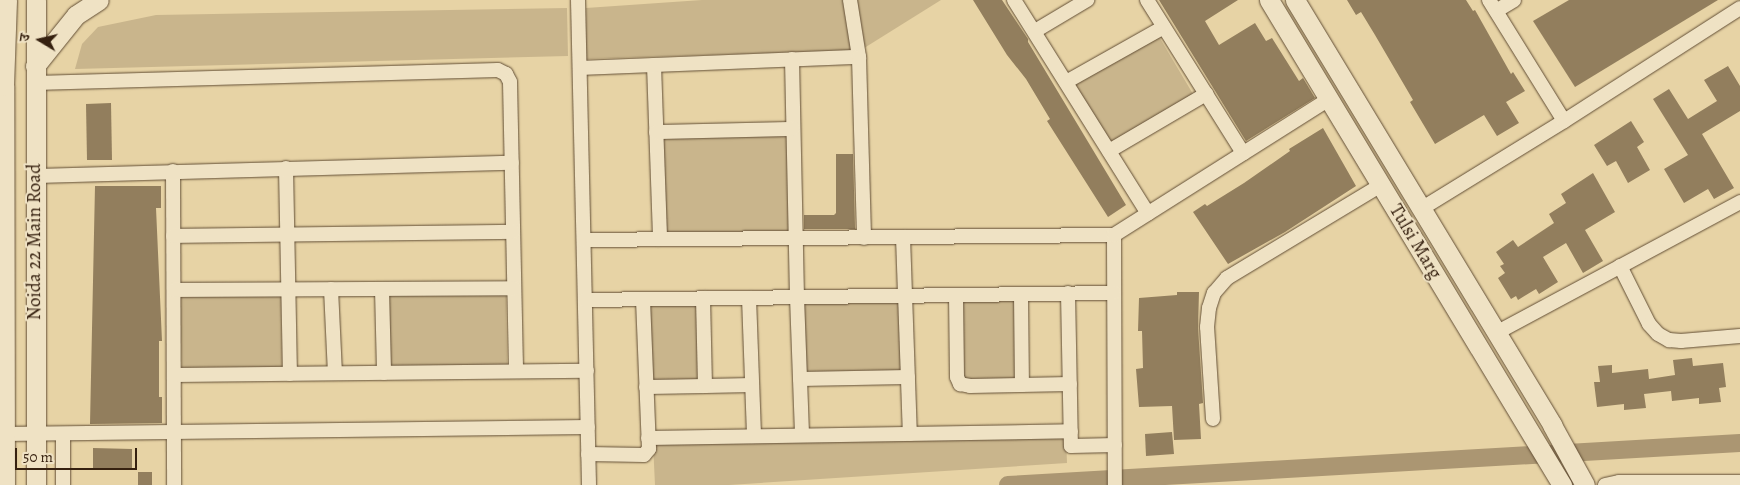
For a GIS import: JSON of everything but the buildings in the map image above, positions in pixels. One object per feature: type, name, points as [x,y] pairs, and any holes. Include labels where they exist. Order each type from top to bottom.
[{"type":"street","name":"Noida 22 Main Road","points":[[5,485],[4,86],[7,0]]},
{"type":"street","name":"Noida 22 Main Road","points":[[36,0],[36,485]]},
{"type":"street","points":[[35,75],[76,15],[99,0]]},
{"type":"street","points":[[578,0],[589,485]]},
{"type":"street","points":[[850,0],[859,57],[864,238]]},
{"type":"street","points":[[1014,0],[1148,214]]},
{"type":"street","points":[[1035,31],[1087,0]]},
{"type":"street","points":[[1147,0],[1243,153]]},
{"type":"street","name":"Tulsi Marg","points":[[1269,0],[1562,485]]},
{"type":"street","name":"Tulsi Marg","points":[[1294,0],[1552,425],[1584,484]]},
{"type":"street","points":[[1514,0],[1492,6],[1564,122]]},
{"type":"street","points":[[1421,209],[1564,122],[1740,8]]},
{"type":"street","points":[[1066,82],[1164,27]]},
{"type":"street","points":[[580,68],[859,57]]},
{"type":"street","points":[[792,59],[795,238],[802,435]]},
{"type":"street","points":[[654,65],[660,239]]},
{"type":"street","points":[[0,66],[4,86]]},
{"type":"street","points":[[35,75],[498,70],[506,74],[510,82],[516,371]]},
{"type":"street","points":[[1109,152],[1206,94]]},
{"type":"street","points":[[584,240],[1114,235],[1329,99]]},
{"type":"street","points":[[656,132],[794,129]]},
{"type":"street","points":[[35,176],[512,163]]},
{"type":"street","points":[[286,168],[290,374]]},
{"type":"street","points":[[173,171],[174,485]]},
{"type":"street","points":[[1213,419],[1207,327],[1209,308],[1214,293],[1227,278],[1381,185]]},
{"type":"street","points":[[1496,333],[1740,202]]},
{"type":"street","points":[[173,236],[513,232]]},
{"type":"street","points":[[1114,235],[1115,485]]},
{"type":"street","points":[[903,237],[910,434]]},
{"type":"street","points":[[1620,266],[1649,324],[1658,334],[1669,340],[1681,341],[1740,336]]},
{"type":"street","points":[[174,290],[514,288]]},
{"type":"street","points":[[331,289],[335,373]]},
{"type":"street","points":[[382,289],[384,373]]},
{"type":"street","points":[[1068,293],[1071,446],[1115,445]]},
{"type":"street","points":[[585,300],[1114,293]]},
{"type":"street","points":[[1021,294],[1022,385]]},
{"type":"street","points":[[956,295],[957,377],[960,384],[970,386],[1070,384]]},
{"type":"street","points":[[703,298],[705,386]]},
{"type":"street","points":[[749,298],[754,436]]},
{"type":"street","points":[[588,454],[644,455],[649,449],[643,299]]},
{"type":"street","points":[[174,375],[586,371]]},
{"type":"street","points":[[800,379],[908,378]]},
{"type":"street","points":[[646,387],[752,385]]},
{"type":"street","points":[[4,434],[588,427]]},
{"type":"street","points":[[648,438],[1071,431]]},
{"type":"street","points":[[63,434],[63,485]]},
{"type":"street","points":[[1605,485],[1619,482],[1740,482]]},
{"type":"shaded area","points":[[702,0],[941,0],[861,50],[586,59],[586,8]]},
{"type":"shaded area","points":[[567,8],[568,56],[75,69],[82,44],[98,27],[156,15]]},
{"type":"shaded area","points":[[1158,35],[1193,94],[1110,144],[1075,85]]},
{"type":"shaded area","points":[[787,134],[789,232],[664,235],[662,137]]},
{"type":"shaded area","points":[[281,293],[282,369],[182,371],[180,295]]},
{"type":"shaded area","points":[[506,293],[507,366],[388,369],[386,295]]},
{"type":"shaded area","points":[[1017,297],[1018,382],[962,383],[961,298]]},
{"type":"shaded area","points":[[902,298],[904,373],[803,376],[801,301]]},
{"type":"shaded area","points":[[700,301],[702,383],[648,384],[647,302]]},
{"type":"shaded area","points":[[1066,436],[1067,463],[729,485],[655,485],[653,443]]},
{"type":"waterway","points":[[1008,485],[1740,443]]}]
